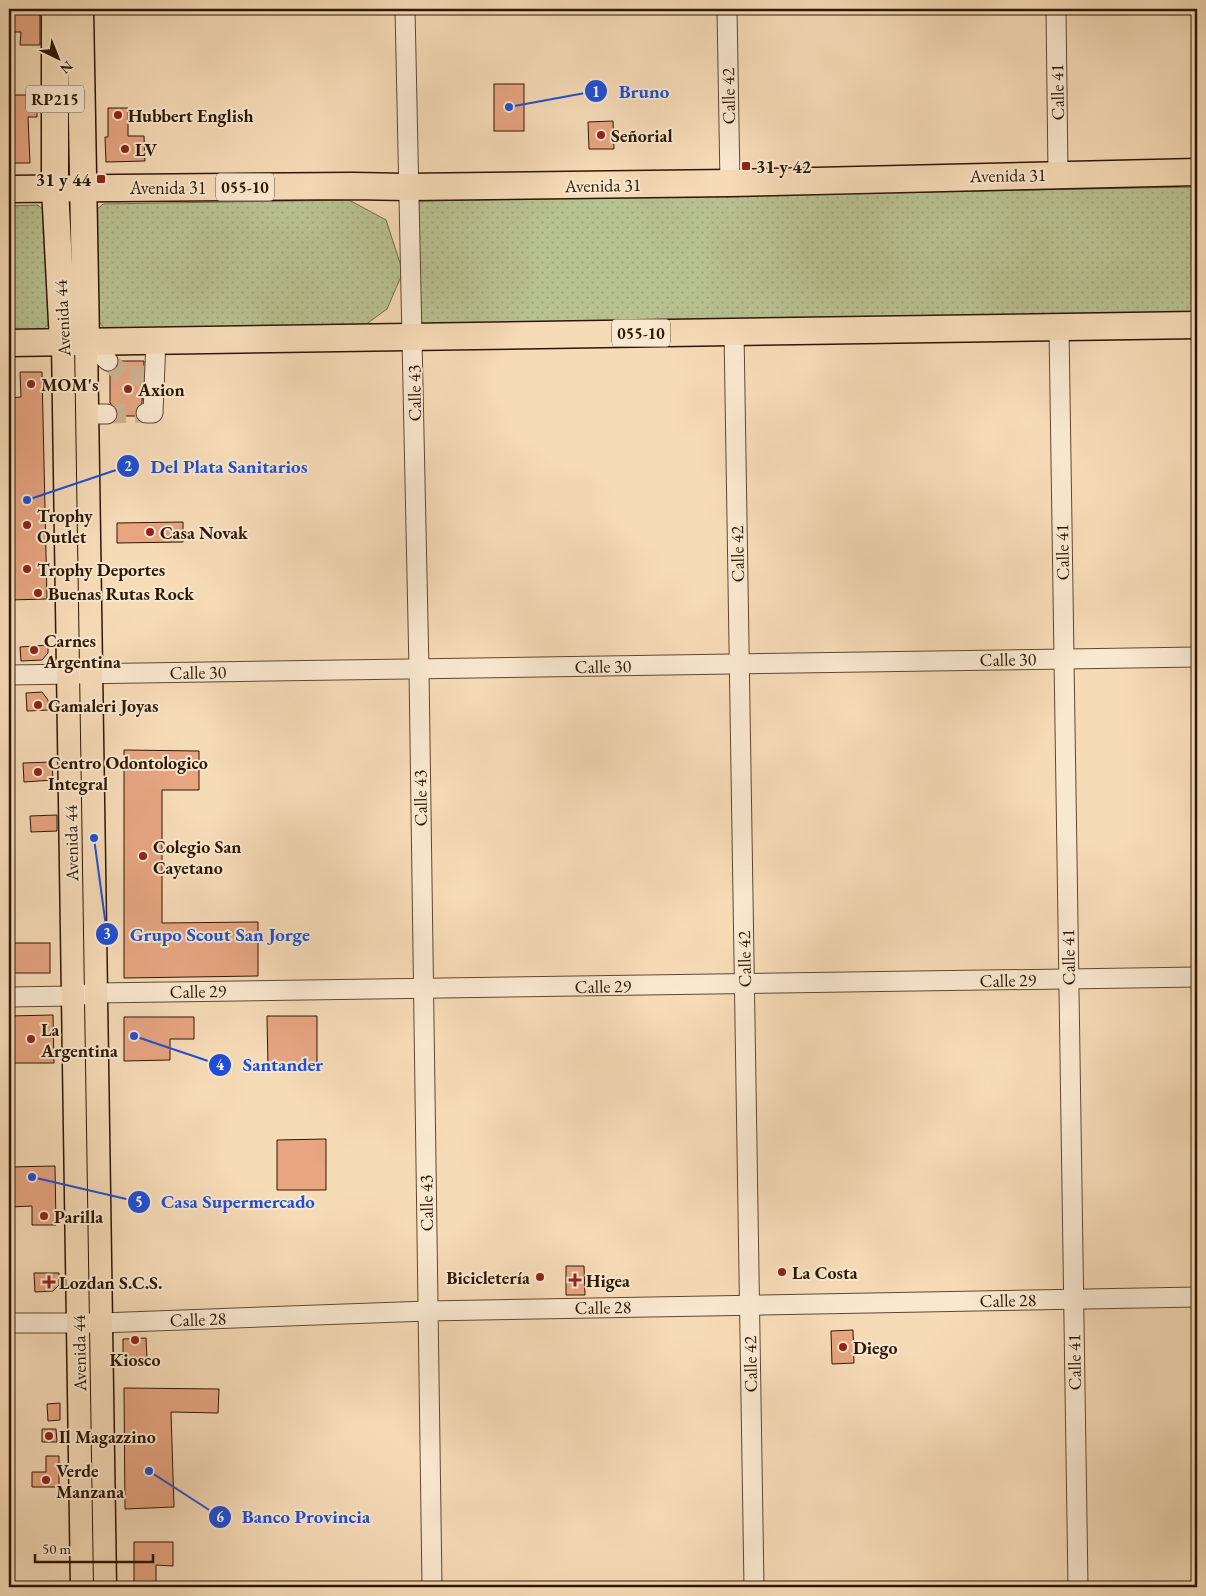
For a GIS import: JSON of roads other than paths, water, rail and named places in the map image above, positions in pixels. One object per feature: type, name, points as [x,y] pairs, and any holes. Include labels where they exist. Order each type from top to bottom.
[{"type":"highway","name":"Avenida 44","points":[[55,9],[55,188],[74,342]]},
{"type":"highway","name":"Avenida 44","points":[[74,342],[83,188],[80,9]]},
{"type":"highway","name":"Avenida 31","points":[[9,189],[730,183],[1197,172]]},
{"type":"highway","name":"055-10","points":[[9,344],[156,340],[1197,325]]},
{"type":"main road","name":"Avenida 44","points":[[74,342],[97,414],[92,673],[96,993],[82,1587]]},
{"type":"main road","name":"Avenida 44","points":[[74,342],[68,674],[73,996],[89,1323],[105,1587]]},
{"type":"street","name":"Calle 43","points":[[405,9],[407,187],[413,336],[432,1587]]},
{"type":"street","name":"Calle 42","points":[[727,9],[730,183]]},
{"type":"street","name":"Calle 41","points":[[1056,9],[1058,174]]},
{"type":"street","name":"Calle 41","points":[[1059,327],[1078,1587]]},
{"type":"street","name":"Calle 42","points":[[734,331],[754,1587]]},
{"type":"street","points":[[146,413],[153,413],[151,374],[156,340]]},
{"type":"street","points":[[74,342],[108,361]]},
{"type":"street","name":"Calle 30","points":[[9,675],[1197,657]]},
{"type":"street","name":"Calle 29","points":[[9,996],[73,996],[96,993],[1197,977]]},
{"type":"street","name":"Calle 28","points":[[9,1323],[89,1323],[428,1310],[1197,1297]]},
{"type":"tunnel","points":[[108,361],[125,376],[147,375]]},
{"type":"tunnel","points":[[107,414],[146,413]]},
{"type":"place","name":"Bruno","points":[[509,107]]},
{"type":"place","name":"Hubbert English","points":[[118,115]]},
{"type":"place","name":"Señorial","points":[[601,135]]},
{"type":"place","name":"LV","points":[[125,149]]},
{"type":"place","name":"31 y 42","points":[[746,166]]},
{"type":"place","name":"31 y 44","points":[[101,179]]},
{"type":"place","name":"MOM's","points":[[31,384]]},
{"type":"place","name":"Axion","points":[[128,389]]},
{"type":"place","name":"Del Plata Sanitarios","points":[[27,500]]},
{"type":"place","name":"Trophy Outlet","points":[[27,525]]},
{"type":"place","name":"Casa Novak","points":[[150,532]]},
{"type":"place","name":"Trophy Deportes","points":[[27,569]]},
{"type":"place","name":"Buenas Rutas Rock","points":[[38,593]]},
{"type":"place","name":"Carnes Argentina","points":[[34,650]]},
{"type":"place","name":"Gamaleri Joyas","points":[[38,705]]},
{"type":"place","name":"Centro Odontologico Integral","points":[[38,772]]},
{"type":"place","name":"Grupo Scout San Jorge","points":[[94,838]]},
{"type":"place","name":"Colegio San Cayetano","points":[[143,856]]},
{"type":"place","name":"Santander","points":[[134,1036]]},
{"type":"place","name":"La Argentina","points":[[31,1039]]},
{"type":"place","name":"Casa Supermercado","points":[[32,1177]]},
{"type":"place","name":"Parilla","points":[[44,1216]]},
{"type":"place","name":"La Costa","points":[[782,1272]]},
{"type":"place","name":"Bicicletería","points":[[540,1277]]},
{"type":"place","name":"Higea","points":[[575,1280]]},
{"type":"place","name":"Lozdan S.C.S.","points":[[49,1282]]},
{"type":"place","name":"Kiosco","points":[[135,1340]]},
{"type":"place","name":"Diego","points":[[843,1347]]},
{"type":"place","name":"Il Magazzino","points":[[49,1436]]},
{"type":"place","name":"Banco Provincia","points":[[149,1471]]},
{"type":"place","name":"Verde Manzana","points":[[46,1480]]}]
